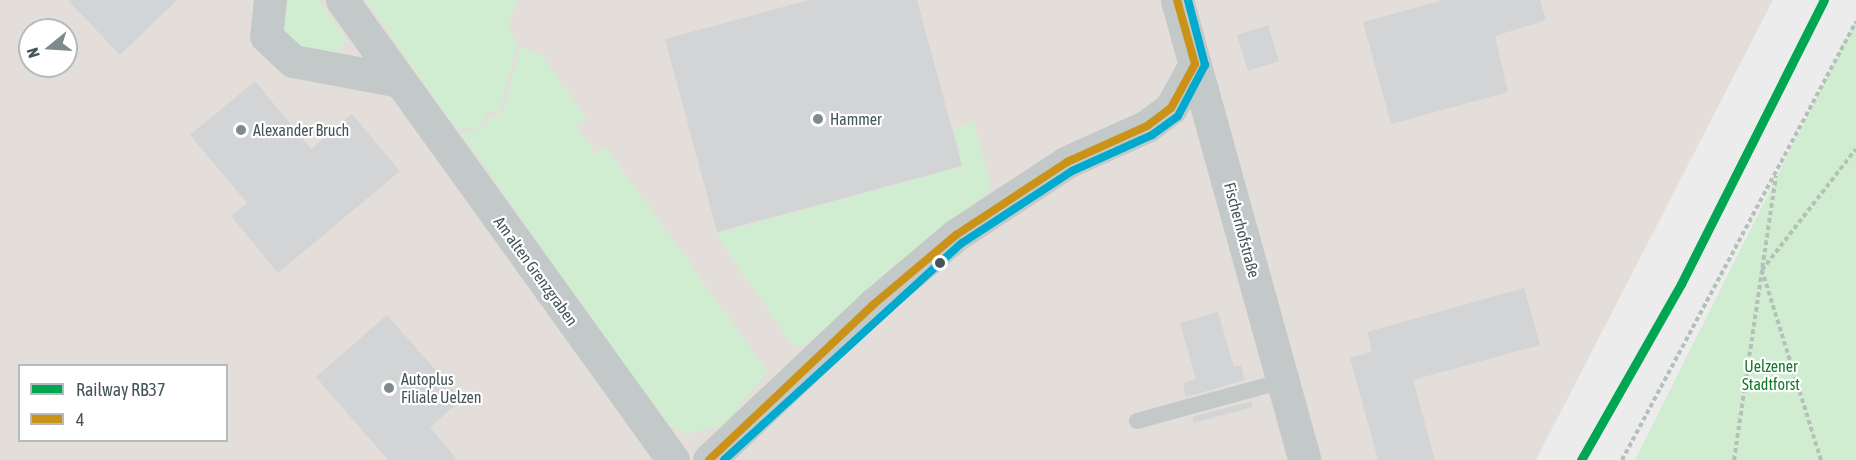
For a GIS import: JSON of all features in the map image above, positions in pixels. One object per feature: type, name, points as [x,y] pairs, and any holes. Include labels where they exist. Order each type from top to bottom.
[{"type":"street","points":[[270,0],[266,36],[293,61],[400,81]]},
{"type":"street","name":"Am alten Grenzgraben","points":[[342,0],[673,460]]},
{"type":"street","name":"Fischerhofstraße","points":[[1177,0],[1305,460]]},
{"type":"street","points":[[709,460],[873,304],[956,235],[1067,162],[1147,126],[1171,108],[1195,64]]},
{"type":"lane","points":[[1137,421],[1283,381]]},
{"type":"path","points":[[1622,460],[1856,22]]},
{"type":"path","points":[[1762,270],[1856,149]]},
{"type":"path","points":[[1734,460],[1776,172]]},
{"type":"path","points":[[1762,270],[1821,460]]},
{"type":"shaded area","points":[[0,0],[1773,0],[1536,460],[0,460]]},
{"type":"green space","points":[[288,0],[319,0],[347,41],[335,55],[307,53],[280,27]]},
{"type":"green space","points":[[366,0],[517,0],[509,25],[517,45],[500,110],[487,113],[478,130],[454,127]]},
{"type":"green space","name":"Uelzener Stadtforst","points":[[1856,19],[1856,460],[1635,460]]},
{"type":"green space","points":[[520,47],[541,54],[586,118],[576,125],[595,154],[606,147],[768,372],[723,425],[685,434],[665,422],[460,132],[480,132],[490,117],[503,112]]},
{"type":"green space","points":[[974,121],[991,189],[805,345],[793,346],[716,234],[963,166],[954,128]]},
{"type":"building","points":[[68,0],[177,0],[120,55]]},
{"type":"building","name":"Hammer","points":[[809,0],[917,0],[962,166],[717,232],[665,39]]},
{"type":"building","points":[[1444,0],[1540,0],[1546,20],[1495,36],[1508,92],[1391,124],[1363,22]]},
{"type":"building","points":[[1268,25],[1279,61],[1248,71],[1237,35]]},
{"type":"building","points":[[255,81],[311,149],[352,114],[400,171],[278,273],[231,216],[247,203],[190,135]]},
{"type":"building","points":[[1524,288],[1540,345],[1413,380],[1435,460],[1378,460],[1350,358],[1372,352],[1367,332]]},
{"type":"building","points":[[1218,312],[1234,367],[1241,365],[1245,380],[1186,397],[1183,383],[1196,379],[1180,323]]},
{"type":"building","name":"Autoplus Filiale Uelzen","points":[[387,315],[462,400],[430,427],[457,460],[388,460],[316,377]]},
{"type":"building","points":[[1251,401],[1253,407],[1194,423],[1192,417]]},
{"type":"rail line","name":"RB37","points":[[1581,460],[1681,284],[1824,0]]},
{"type":"transit line","name":"4","points":[[709,460],[874,304],[956,235],[1067,162],[1147,126],[1171,108],[1195,64],[1177,0]]},
{"type":"transit line","points":[[724,460],[962,243],[1072,171],[1152,135],[1178,116],[1205,65],[1188,0]]},
{"type":"place","name":"Hammer","points":[[818,119]]},
{"type":"place","name":"Alexander Bruch","points":[[241,130]]},
{"type":"place","name":"Autoplus Filiale Uelzen","points":[[389,388]]}]
